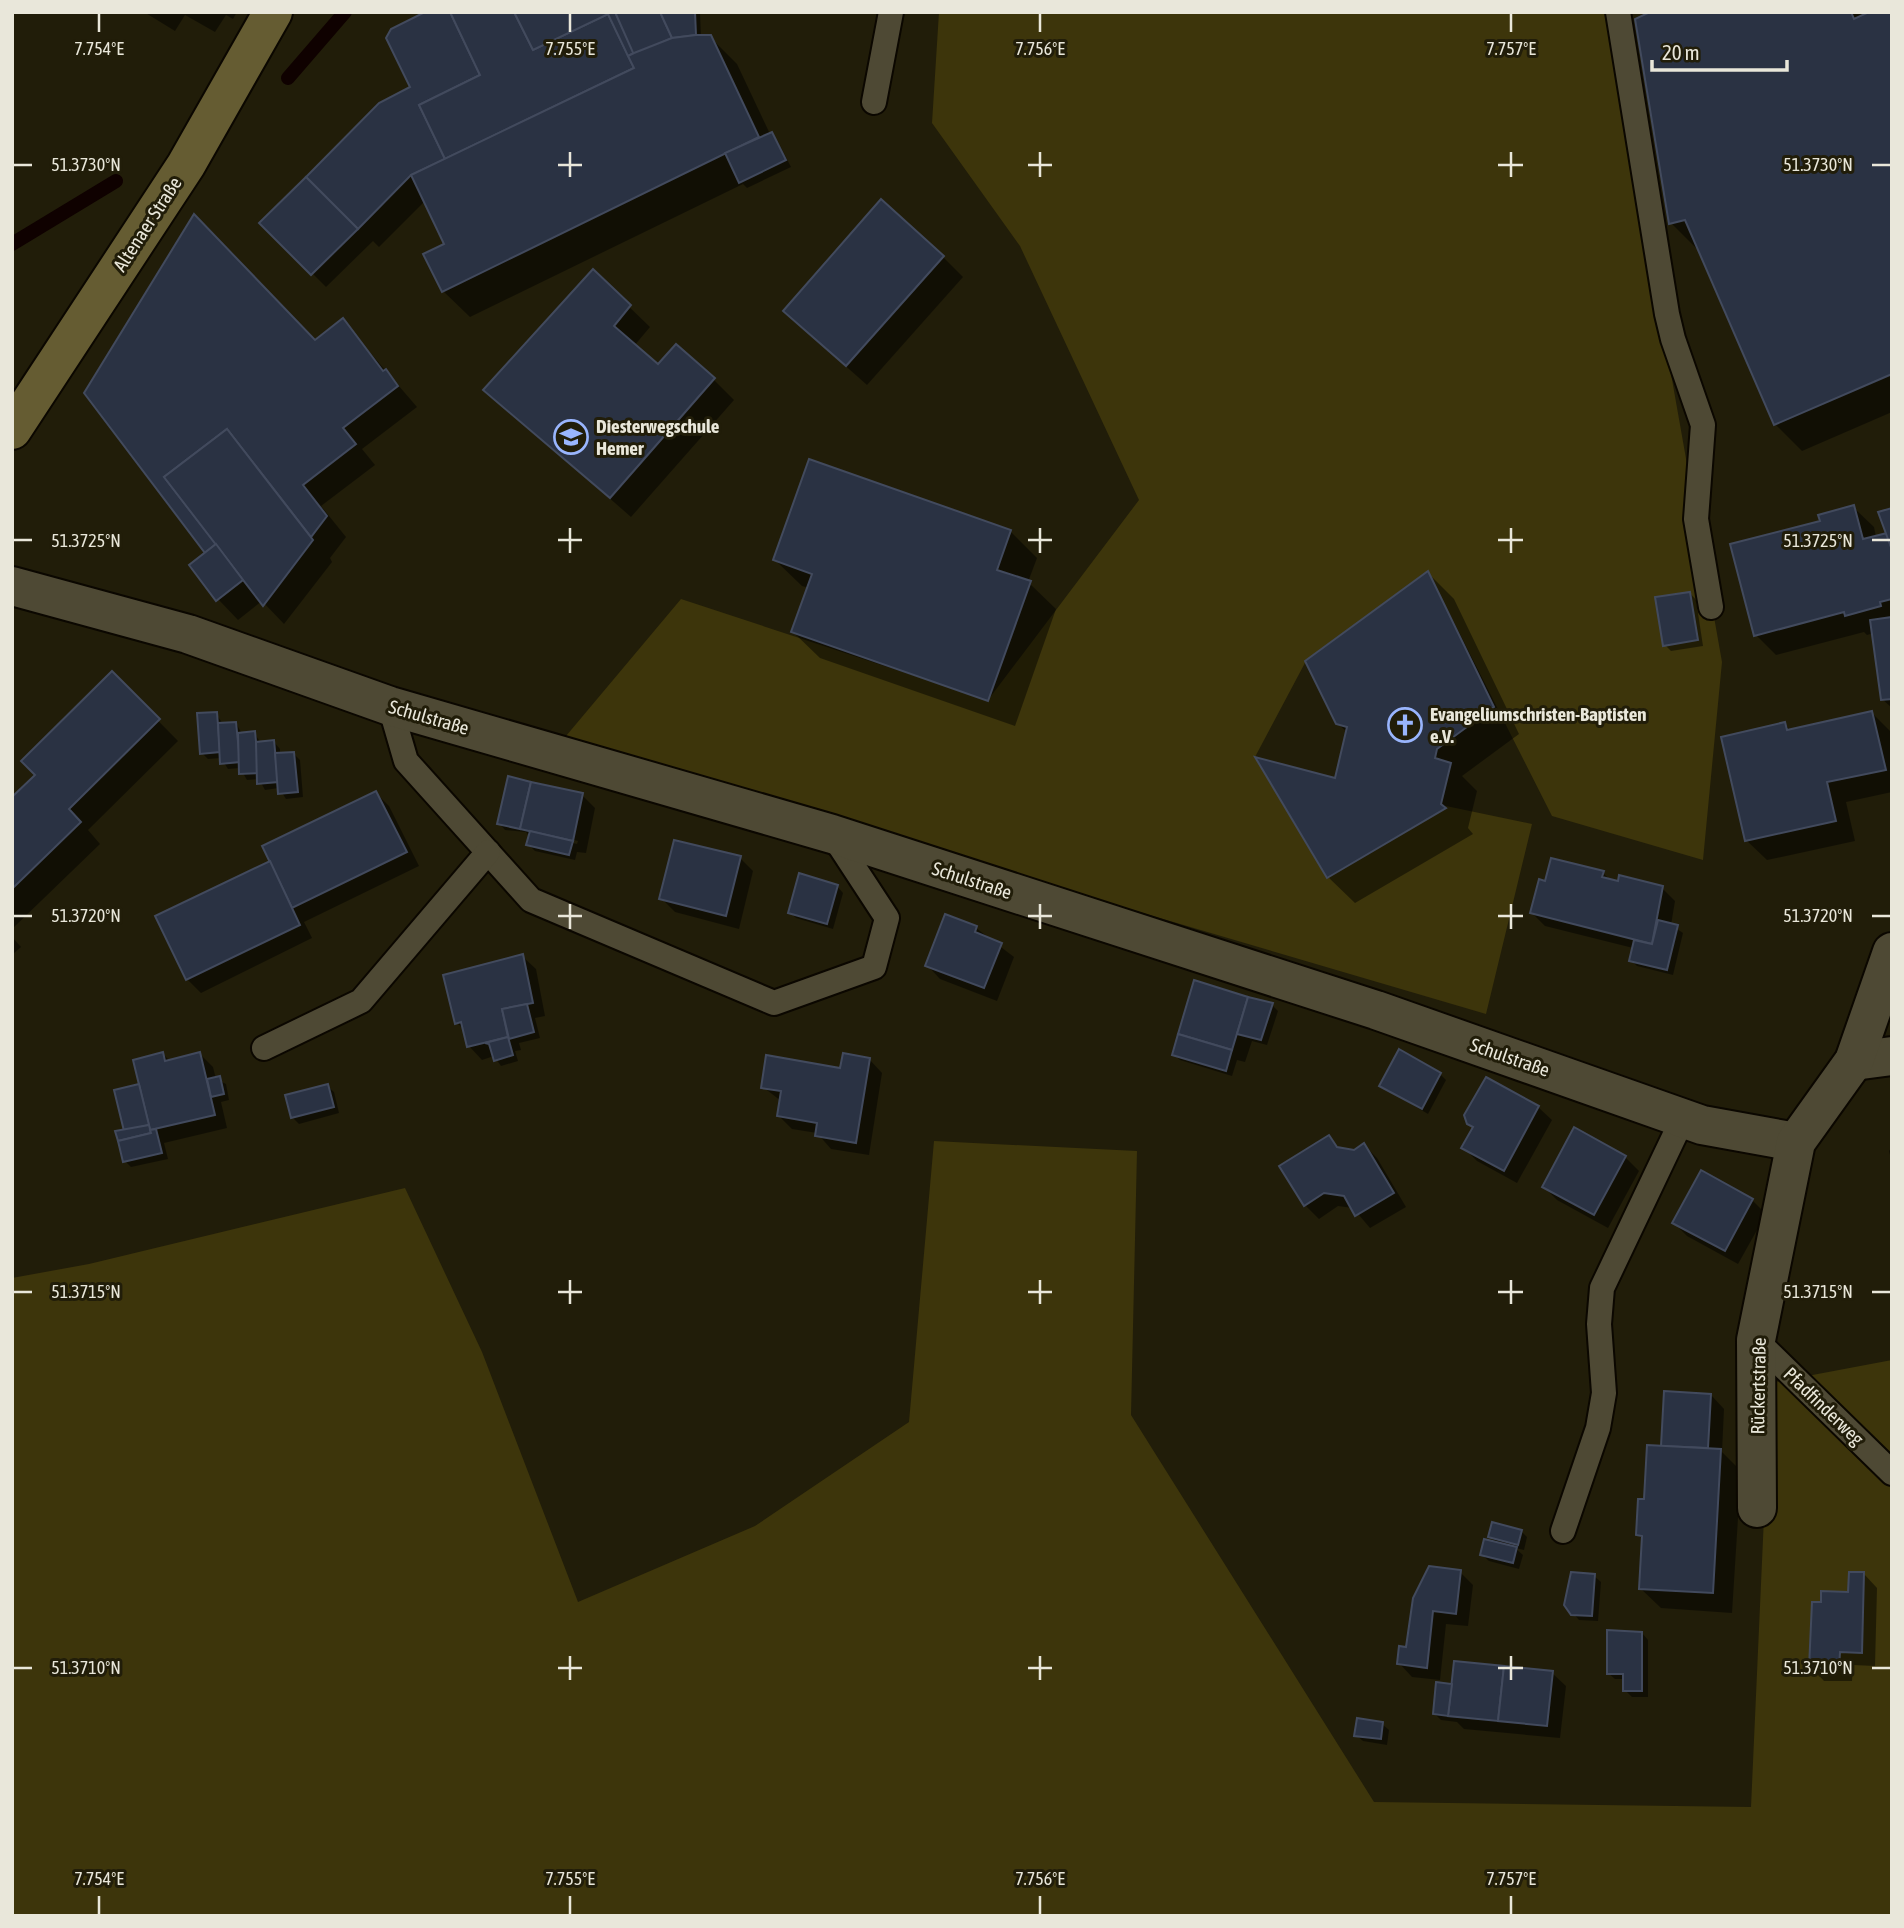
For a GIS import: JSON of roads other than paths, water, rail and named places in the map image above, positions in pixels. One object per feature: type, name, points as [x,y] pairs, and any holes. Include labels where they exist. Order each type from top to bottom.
[{"type":"main road","name":"Altenaer Straße","points":[[12,429],[186,165],[273,12]]},
{"type":"street","name":"Schulstraße","points":[[12,586],[188,634],[390,706],[832,834],[1376,1010],[1702,1125],[1796,1142]]},
{"type":"street","points":[[1796,1142],[1854,1060],[1892,952]]},
{"type":"street","points":[[1854,1060],[1892,1056]]},
{"type":"street","name":"Rückertstraße","points":[[1757,1508],[1756,1340],[1796,1142]]},
{"type":"lane","points":[[874,102],[891,12]]},
{"type":"lane","points":[[1618,12],[1667,313],[1673,339],[1703,425],[1696,519],[1710,607]]},
{"type":"lane","points":[[390,706],[406,761],[531,901],[774,1003],[874,967],[887,918],[832,834]]},
{"type":"lane","points":[[264,1048],[361,1001],[488,852]]},
{"type":"lane","points":[[1563,1531],[1598,1428],[1604,1393],[1599,1324],[1602,1288],[1683,1118]]},
{"type":"lane","name":"Pfadfinderweg","points":[[1756,1340],[1892,1473]]},
{"type":"waterway","points":[[288,78],[345,12]]},
{"type":"waterway","points":[[12,244],[116,181]]},
{"type":"place","name":"Diesterwegschule Hemer","points":[[571,437]]},
{"type":"place","name":"Evangeliumschristen-Baptisten e.V.","points":[[1405,725]]}]
